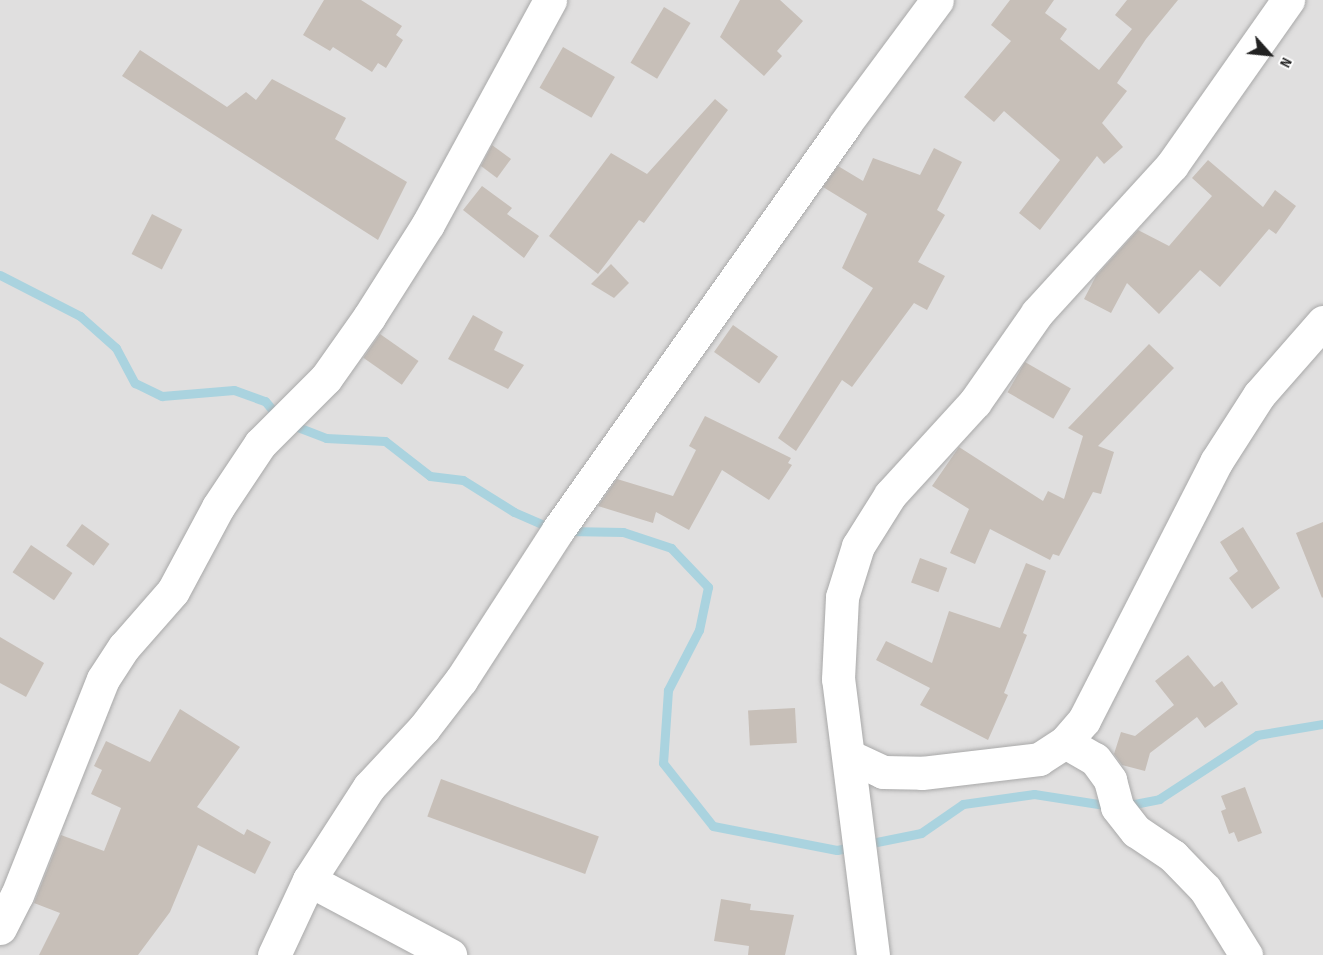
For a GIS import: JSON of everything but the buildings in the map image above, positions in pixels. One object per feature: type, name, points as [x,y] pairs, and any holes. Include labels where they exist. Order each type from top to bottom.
[{"type":"street","points":[[0,928],[17,895],[103,679],[124,647],[172,591],[218,507],[260,444],[326,378],[369,317],[428,224],[550,0]]},
{"type":"street","points":[[274,955],[309,880],[369,787],[424,728],[461,680],[558,530],[838,133],[937,0]]},
{"type":"street","points":[[873,955],[850,757],[838,679],[842,597],[858,546],[890,495],[975,402],[1037,314],[1172,165],[1288,0]]},
{"type":"street","points":[[850,757],[884,772],[922,773],[1039,759],[1065,742],[1084,720],[1216,462],[1259,395],[1323,322]]},
{"type":"street","points":[[1065,742],[1095,759],[1110,780],[1117,807],[1136,831],[1173,856],[1205,889],[1246,955]]},
{"type":"street","points":[[309,880],[450,955]]},
{"type":"shaded area","points":[[0,0],[1323,0],[1323,955],[0,955]]},
{"type":"waterway","points":[[0,275],[80,316],[116,348],[135,383],[162,396],[234,390],[265,401],[282,421],[326,438],[385,441],[430,476],[463,480],[514,512],[553,529]]},
{"type":"waterway","points":[[567,531],[623,532],[671,548],[708,587],[699,630],[668,690],[663,763],[713,826],[837,850],[921,833],[963,804],[1034,794],[1111,806]]},
{"type":"waterway","points":[[1124,806],[1159,799],[1257,735],[1323,724]]}]
